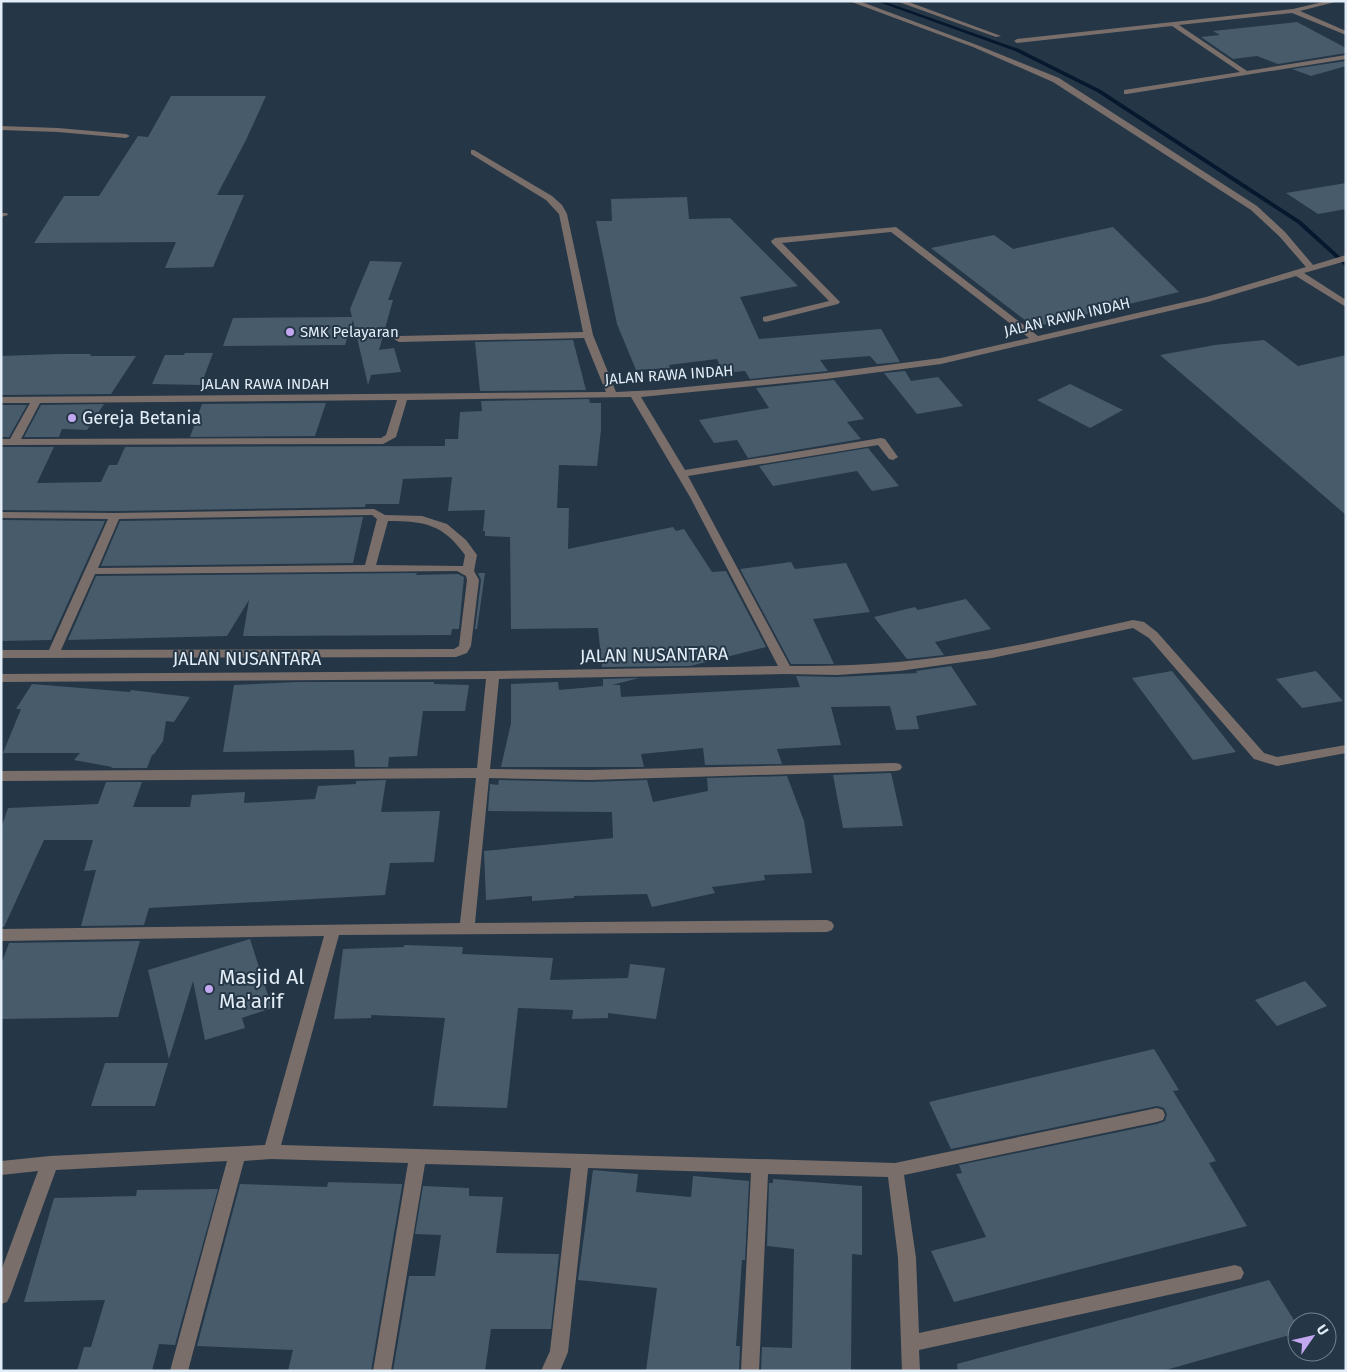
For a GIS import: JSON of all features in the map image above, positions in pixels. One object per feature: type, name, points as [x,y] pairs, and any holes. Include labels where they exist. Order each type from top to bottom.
[{"type":"street","points":[[852,1],[975,46],[1056,80],[1254,208],[1282,234],[1312,269]]},
{"type":"street","points":[[899,1],[998,36]]},
{"type":"street","points":[[1017,41],[1293,11],[1336,1]]},
{"type":"street","points":[[865,6],[877,2]]},
{"type":"street","points":[[1293,11],[1346,33]]},
{"type":"street","points":[[1173,24],[1246,73]]},
{"type":"street","points":[[1127,92],[1346,57]]},
{"type":"street","points":[[1,128],[58,130],[126,136]]},
{"type":"street","points":[[474,152],[549,198],[559,207],[567,230],[588,335],[612,395]]},
{"type":"street","points":[[766,319],[835,302],[775,241],[893,229],[1036,339]]},
{"type":"street","name":"JALAN RAWA INDAH","points":[[1,400],[612,395],[873,371],[941,361],[1208,299],[1299,274],[1346,258]]},
{"type":"street","points":[[1299,274],[1346,304]]},
{"type":"street","points":[[399,338],[588,335]]},
{"type":"street","points":[[634,394],[682,474],[786,670]]},
{"type":"street","points":[[1,442],[382,441],[391,437],[403,398]]},
{"type":"street","points":[[14,442],[36,400]]},
{"type":"street","points":[[682,474],[881,441],[893,457]]},
{"type":"street","points":[[1,515],[114,516],[368,511],[374,512],[383,518],[428,520],[448,530],[458,538],[470,555],[468,572]]},
{"type":"street","points":[[53,654],[114,516]]},
{"type":"street","points":[[369,570],[383,518]]},
{"type":"street","points":[[1,654],[456,653],[463,650],[465,646],[473,580],[468,572],[459,568],[91,571]]},
{"type":"street","name":"JALAN NUSANTARA","points":[[1,678],[493,675],[863,670],[992,654],[1132,624],[1140,625],[1153,635],[1259,756],[1277,762],[1346,749]]},
{"type":"street","points":[[467,930],[493,675]]},
{"type":"street","points":[[1,776],[482,773],[590,775],[895,767]]},
{"type":"street","points":[[1,936],[333,930],[827,926]]},
{"type":"street","points":[[271,1152],[333,930]]},
{"type":"street","points":[[1,1168],[271,1152],[418,1155],[760,1168],[896,1170],[1157,1115]]},
{"type":"street","points":[[179,1371],[237,1154]]},
{"type":"street","points":[[382,1371],[418,1155]]},
{"type":"street","points":[[550,1371],[559,1352],[580,1161]]},
{"type":"street","points":[[1,1296],[50,1164]]},
{"type":"street","points":[[750,1371],[760,1168]]},
{"type":"street","points":[[896,1170],[907,1258],[911,1371]]},
{"type":"street","points":[[911,1343],[1235,1273]]},
{"type":"building","points":[[1297,22],[1346,48],[1346,53],[1278,64],[1257,56],[1233,59],[1201,37],[1220,35],[1213,31]]},
{"type":"building","points":[[1346,61],[1346,66],[1311,76],[1292,69]]},
{"type":"building","points":[[171,96],[266,96],[246,140],[217,195],[244,195],[213,267],[165,268],[176,242],[34,243],[64,196],[99,196],[138,136],[148,137]]},
{"type":"building","points":[[1346,183],[1346,209],[1318,214],[1286,193]]},
{"type":"building","points":[[687,197],[689,219],[730,218],[798,286],[740,297],[759,339],[881,329],[900,362],[877,364],[870,356],[820,360],[828,371],[750,379],[745,371],[723,373],[717,359],[669,365],[670,368],[636,370],[617,324],[596,221],[612,221],[611,199]]},
{"type":"building","points":[[1113,227],[1179,292],[1034,327],[931,248],[994,235],[1013,249]]},
{"type":"building","points":[[370,261],[402,262],[388,300],[393,300],[379,350],[394,348],[401,372],[371,375],[368,385],[353,320],[345,345],[223,346],[233,318],[352,317],[350,309]]},
{"type":"building","points":[[573,340],[586,390],[480,391],[475,342]]},
{"type":"building","points":[[1264,340],[1298,366],[1346,355],[1346,515],[1160,355],[1215,345]]},
{"type":"building","points":[[185,353],[213,353],[201,385],[152,384],[165,355],[184,355]]},
{"type":"building","points":[[60,354],[136,356],[111,394],[1,395],[1,356]]},
{"type":"building","points":[[905,371],[911,381],[938,377],[963,406],[917,414],[884,373]]},
{"type":"building","points":[[834,380],[864,419],[847,422],[861,439],[748,458],[737,440],[714,443],[699,420],[769,408],[756,388]]},
{"type":"building","points":[[1070,384],[1123,410],[1090,428],[1037,400]]},
{"type":"building","points":[[589,399],[590,403],[601,403],[601,430],[597,466],[559,465],[557,508],[569,508],[568,549],[673,527],[676,531],[684,529],[712,572],[726,571],[766,647],[690,666],[602,667],[598,628],[511,629],[510,537],[485,536],[485,531],[483,531],[485,510],[448,511],[452,477],[403,479],[399,504],[366,504],[365,507],[115,511],[1,510],[1,447],[54,447],[37,483],[101,482],[109,465],[117,465],[125,447],[445,446],[445,439],[458,439],[460,412],[482,411],[481,401]]},
{"type":"building","points":[[326,403],[315,436],[190,437],[202,404]]},
{"type":"building","points":[[104,404],[87,430],[62,429],[59,437],[24,437],[41,405]]},
{"type":"building","points":[[1,405],[27,405],[9,437],[1,437]]},
{"type":"building","points":[[868,448],[899,486],[872,491],[857,471],[773,486],[759,466]]},
{"type":"building","points":[[363,517],[353,563],[101,566],[120,521]]},
{"type":"building","points":[[1,520],[105,521],[51,640],[1,641]]},
{"type":"building","points":[[791,562],[795,569],[846,563],[870,612],[813,619],[834,664],[791,664],[740,569]]},
{"type":"building","points":[[417,573],[416,575],[458,574],[464,577],[459,629],[452,629],[451,635],[243,636],[249,600],[227,636],[68,640],[96,576]]},
{"type":"building","points":[[478,573],[485,573],[477,629],[475,629],[481,580]]},
{"type":"building","points":[[966,599],[991,629],[935,642],[944,655],[907,659],[874,617],[915,607],[918,610]]},
{"type":"building","points":[[951,666],[977,705],[916,716],[919,729],[896,730],[890,706],[831,707],[841,745],[777,749],[782,764],[705,765],[703,748],[641,754],[644,767],[501,767],[511,723],[511,684],[558,682],[559,690],[603,686],[603,679],[639,678],[612,685],[620,685],[621,697],[800,687],[796,676],[837,677],[917,673],[916,671]]},
{"type":"building","points":[[1172,671],[1236,752],[1193,760],[1132,678]]},
{"type":"building","points":[[1316,671],[1343,701],[1302,708],[1276,679]]},
{"type":"building","points":[[297,682],[434,682],[434,684],[469,685],[465,711],[423,711],[417,756],[389,757],[388,767],[355,767],[354,750],[223,752],[234,685]]},
{"type":"building","points":[[32,684],[130,692],[131,690],[190,697],[174,722],[166,721],[163,741],[152,755],[147,768],[111,768],[74,760],[80,753],[3,753],[21,709],[16,709]]},
{"type":"building","points":[[891,773],[903,826],[843,828],[833,775]]},
{"type":"building","points":[[787,776],[804,821],[812,873],[764,875],[765,880],[712,887],[715,893],[652,907],[647,894],[574,896],[574,898],[532,901],[532,896],[486,900],[484,851],[613,838],[612,812],[488,811],[490,784],[498,785],[499,780],[589,782],[647,780],[653,802],[708,791],[707,778]]},
{"type":"building","points":[[386,780],[381,812],[440,811],[434,862],[390,863],[385,895],[149,908],[144,925],[81,926],[96,870],[84,871],[93,840],[44,840],[4,927],[1,927],[1,828],[8,808],[98,804],[106,782],[142,782],[133,807],[190,807],[192,795],[245,792],[244,803],[315,799],[318,786],[356,784],[356,781]]},
{"type":"building","name":"Masjid Al Ma'arif","points":[[250,939],[272,1008],[242,1018],[245,1028],[205,1040],[193,981],[169,1059],[148,970]]},
{"type":"building","points":[[140,941],[118,1017],[1,1019],[1,965],[9,943]]},
{"type":"building","points":[[404,945],[463,947],[462,954],[553,958],[550,980],[628,978],[630,964],[665,968],[656,1019],[608,1013],[608,1018],[572,1019],[573,1010],[518,1008],[507,1108],[433,1106],[445,1018],[371,1015],[371,1018],[334,1019],[343,949],[404,947]]},
{"type":"building","points":[[1305,981],[1327,1006],[1277,1026],[1255,1000]]},
{"type":"building","points":[[1154,1049],[1179,1090],[1173,1091],[1216,1161],[1209,1163],[1247,1226],[954,1302],[931,1251],[986,1237],[956,1174],[962,1173],[959,1165],[1157,1124],[1165,1121],[1167,1114],[1164,1108],[1157,1106],[951,1149],[929,1102]]},
{"type":"building","points":[[105,1063],[168,1063],[155,1106],[91,1106]]},
{"type":"building","points":[[593,1170],[638,1174],[636,1192],[691,1197],[693,1176],[749,1181],[745,1260],[742,1260],[736,1346],[740,1346],[739,1371],[646,1371],[657,1288],[578,1280]]},
{"type":"building","points":[[773,1179],[862,1186],[862,1255],[852,1254],[851,1371],[761,1371],[762,1347],[792,1348],[794,1249],[767,1246],[769,1183],[773,1183]]},
{"type":"building","points":[[328,1182],[402,1184],[371,1371],[288,1371],[293,1350],[197,1346],[240,1184],[327,1187]]},
{"type":"building","points":[[423,1186],[469,1188],[469,1196],[503,1197],[496,1253],[559,1254],[551,1329],[491,1329],[485,1371],[393,1371],[409,1276],[435,1276],[441,1235],[415,1234]]},
{"type":"building","points":[[218,1189],[175,1345],[159,1344],[152,1371],[77,1371],[84,1347],[91,1347],[105,1300],[24,1302],[54,1198],[136,1196],[137,1190]]},
{"type":"building","points":[[1269,1280],[1289,1312],[1287,1312],[1287,1336],[1162,1371],[958,1371],[957,1364]]},
{"type":"waterway","points":[[878,1],[1017,50],[1099,91],[1299,222],[1346,265]]},
{"type":"place","name":"SMK Pelayaran","points":[[290,332]]},
{"type":"place","name":"Gereja Betania","points":[[72,418]]},
{"type":"place","name":"Masjid Al Ma'arif","points":[[209,989]]}]
